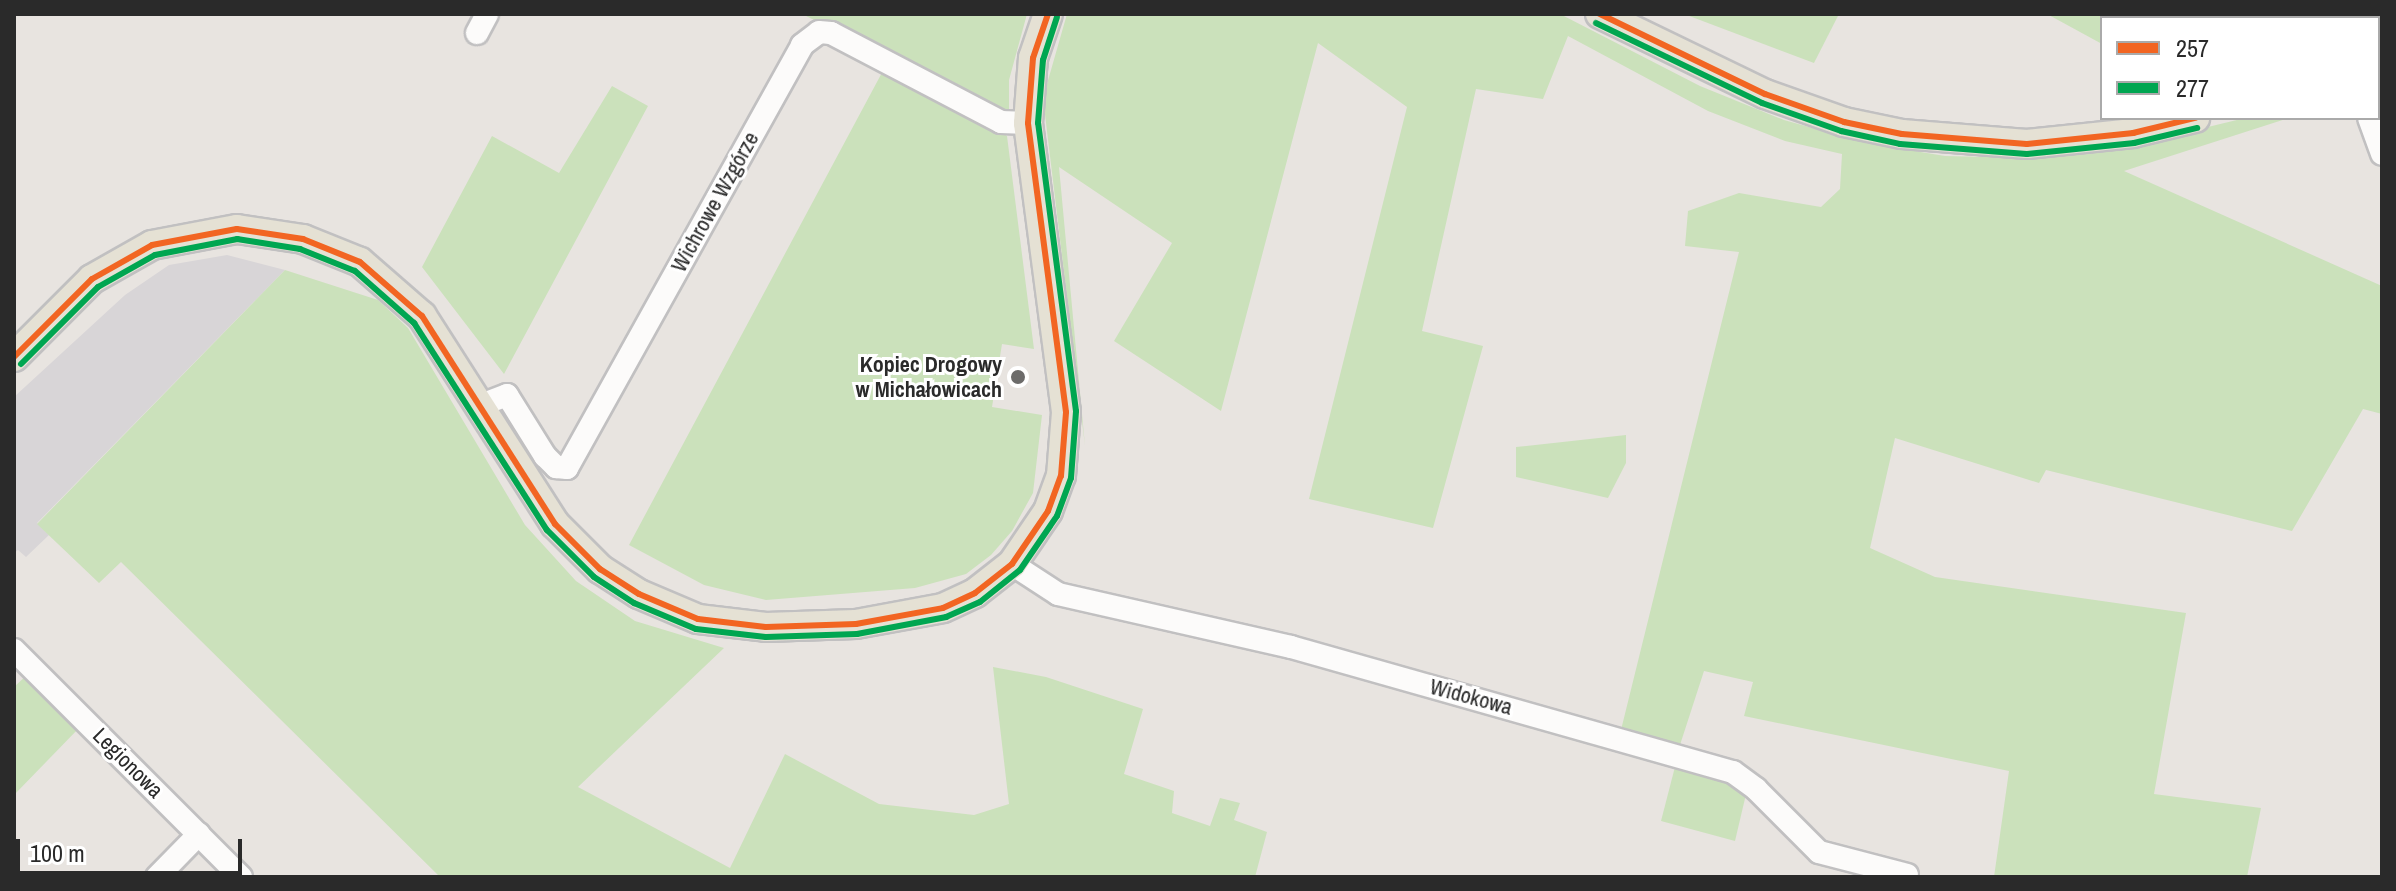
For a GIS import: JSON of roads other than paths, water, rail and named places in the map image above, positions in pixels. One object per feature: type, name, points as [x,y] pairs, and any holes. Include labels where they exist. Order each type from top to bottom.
[{"type":"main road","points":[[14,357],[70,300],[116,263],[174,237],[262,230],[326,246],[378,274],[435,331],[540,502],[581,552],[639,594],[698,619],[806,626],[905,617],[959,601],[1012,564],[1056,494],[1067,433],[1028,123],[1033,58],[1048,14]]},
{"type":"main road","points":[[1600,14],[1765,94],[1844,122],[1902,134],[2027,144],[2133,133],[2187,120]]},
{"type":"street","name":"Wichrowe Wzgórze","points":[[481,405],[507,395],[545,456],[556,467],[567,468],[802,45],[819,32],[831,33],[1001,122],[1028,123]]},
{"type":"street","points":[[2370,120],[2382,154]]},
{"type":"street","name":"Widokowa","points":[[1012,564],[1058,594],[1291,647],[1733,772],[1756,789],[1819,852],[1907,875]]},
{"type":"street","name":"Legionowa","points":[[14,650],[241,877]]},
{"type":"street","points":[[157,877],[199,834]]},
{"type":"place","name":"Kopiec Drogowy w Michałowicach","points":[[1018,377]]}]
